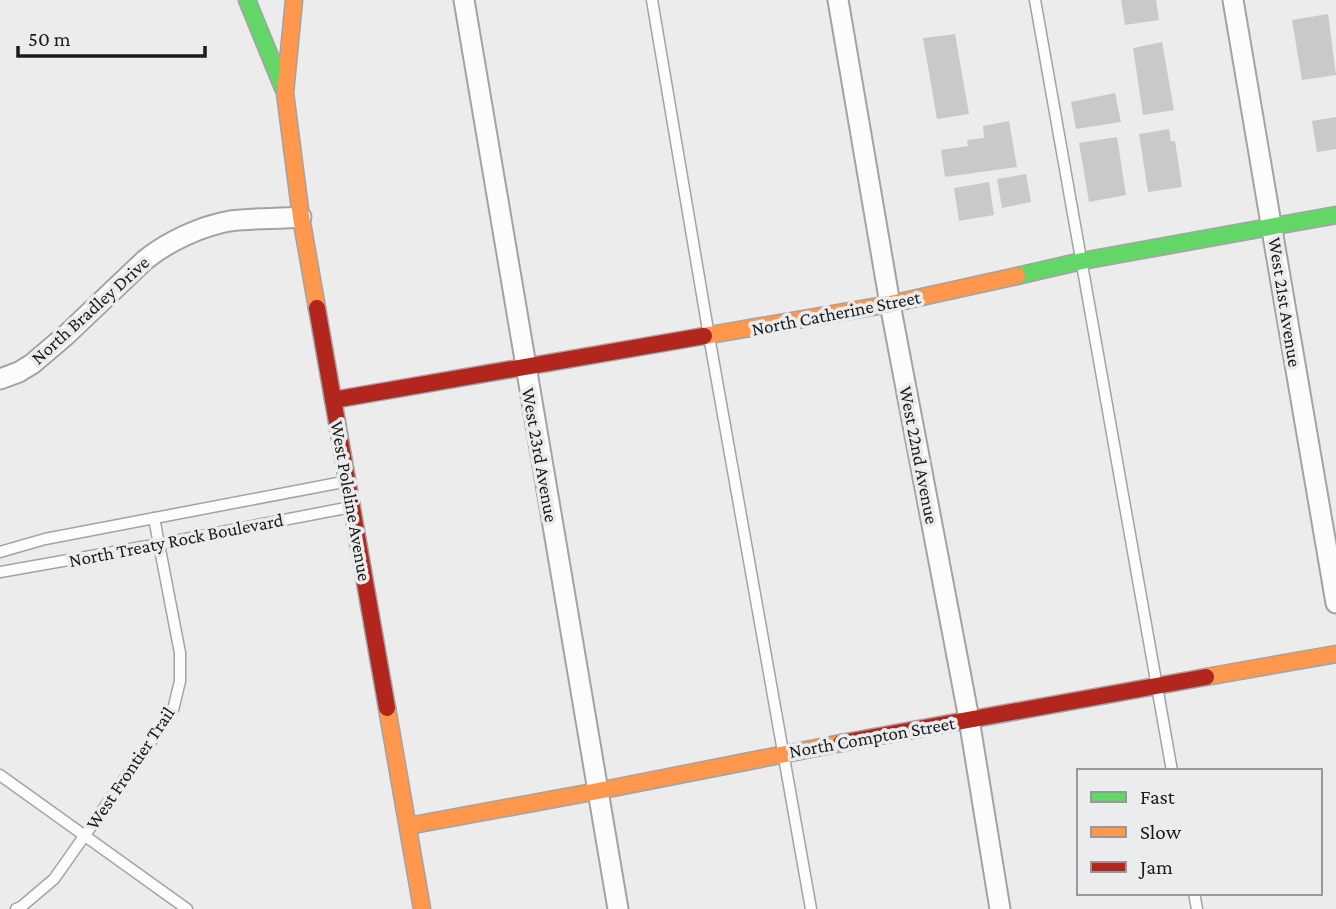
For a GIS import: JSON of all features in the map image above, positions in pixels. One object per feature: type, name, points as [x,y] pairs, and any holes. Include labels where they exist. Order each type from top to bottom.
[{"type":"street","name":"West Poleline Avenue","points":[[247,0],[285,93]]},
{"type":"street","name":"West Poleline Avenue","points":[[294,0],[285,93],[301,217],[422,909]]},
{"type":"street","name":"West 23rd Avenue","points":[[464,0],[618,909]]},
{"type":"street","name":"West 22nd Avenue","points":[[838,0],[890,304],[969,719],[1000,909]]},
{"type":"street","name":"West 21st Avenue","points":[[1233,0],[1336,603]]},
{"type":"street","name":"North Catherine Street","points":[[333,400],[890,304],[1082,261],[1336,215]]},
{"type":"street","name":"North Bradley Drive","points":[[0,379],[25,368],[57,343],[158,249],[187,234],[228,221],[301,217]]},
{"type":"street","name":"North Compton Street","points":[[408,826],[784,753],[1336,654]]},
{"type":"lane","points":[[652,0],[811,909]]},
{"type":"lane","points":[[1035,0],[1172,769]]},
{"type":"lane","name":"North Treaty Rock Boulevard","points":[[0,552],[45,539],[347,481]]},
{"type":"lane","name":"North Treaty Rock Boulevard","points":[[0,572],[352,507]]},
{"type":"lane","name":"West Frontier Trail","points":[[16,909],[54,879],[173,710],[180,681],[180,653],[154,517]]},
{"type":"lane","points":[[0,775],[187,909]]},
{"type":"building","points":[[1121,0],[1156,0],[1159,20],[1125,25]]},
{"type":"building","points":[[1328,14],[1336,75],[1302,80],[1292,20]]},
{"type":"building","points":[[955,34],[969,114],[937,119],[923,38]]},
{"type":"building","points":[[1162,42],[1174,110],[1143,115],[1133,48]]},
{"type":"building","points":[[1115,93],[1121,122],[1076,129],[1071,102]]},
{"type":"building","points":[[1336,117],[1336,149],[1317,152],[1312,121]]},
{"type":"building","points":[[1009,121],[1017,167],[945,177],[941,150],[968,146],[967,140],[984,138],[983,126]]},
{"type":"building","points":[[1169,129],[1171,141],[1175,141],[1182,187],[1148,192],[1139,134]]},
{"type":"building","points":[[1117,137],[1126,195],[1089,202],[1079,143]]},
{"type":"building","points":[[1026,174],[1031,202],[1002,208],[997,179]]},
{"type":"building","points":[[989,182],[994,215],[959,221],[954,188]]},
{"type":"traffic: fast","points":[[247,0],[283,88]]},
{"type":"traffic: fast","points":[[1017,276],[1082,261],[1336,215]]},
{"type":"traffic: slow","points":[[294,0],[285,93],[301,217],[317,308]]},
{"type":"traffic: slow","points":[[704,336],[890,304],[1017,276]]},
{"type":"traffic: slow","points":[[1206,677],[1336,654]]},
{"type":"traffic: slow","points":[[387,708],[422,909]]},
{"type":"traffic: slow","points":[[408,826],[841,743]]},
{"type":"traffic: jam","points":[[317,308],[387,708]]},
{"type":"traffic: jam","points":[[333,400],[704,336]]},
{"type":"traffic: jam","points":[[841,743],[1206,677]]}]
